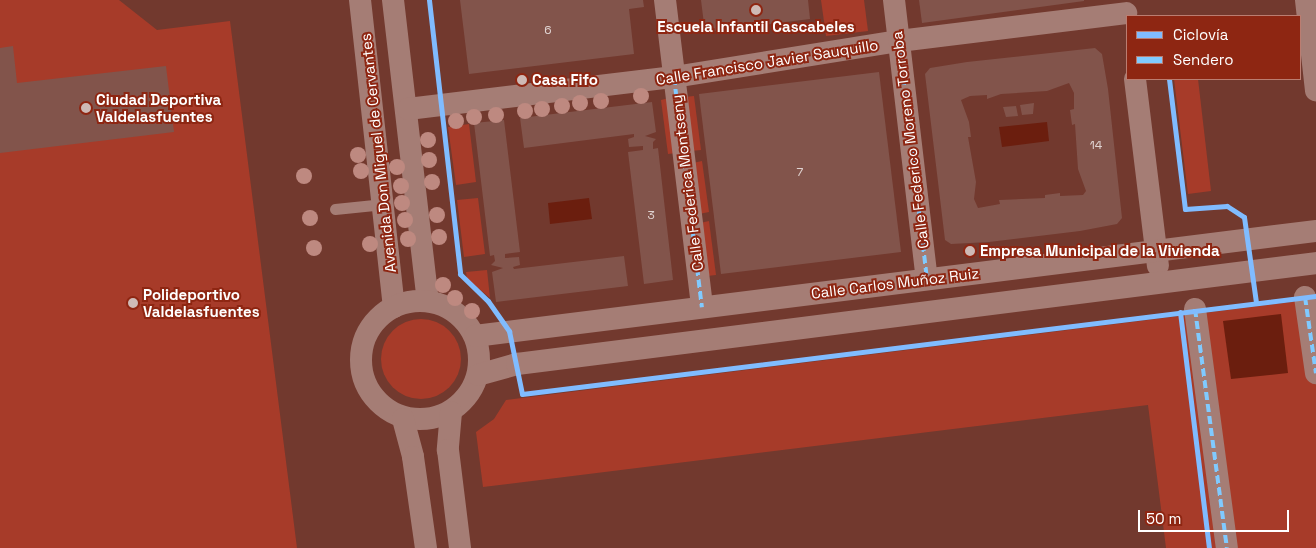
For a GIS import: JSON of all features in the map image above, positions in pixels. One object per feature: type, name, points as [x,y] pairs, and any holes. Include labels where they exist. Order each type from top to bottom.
[{"type":"street","name":"Avenida Don Miguel de Cervantes","points":[[360,0],[394,307]]},
{"type":"street","points":[[393,0],[408,109],[428,301]]},
{"type":"street","name":"Calle Federica Montseny","points":[[665,0],[702,307]]},
{"type":"street","name":"Calle Federico Moreno Torroba","points":[[894,0],[927,279]]},
{"type":"street","points":[[1306,0],[1316,90]]},
{"type":"street","name":"Calle Francisco Javier Sauquillo","points":[[408,109],[674,77],[899,41],[1126,11]]},
{"type":"street","points":[[1135,80],[1160,282]]},
{"type":"street","name":"Calle Carlos Muñoz Ruiz","points":[[475,336],[1316,231]]},
{"type":"street","points":[[478,375],[518,364],[1316,263]]},
{"type":"street","points":[[1305,297],[1316,373]]},
{"type":"street","points":[[402,419],[426,420],[451,412],[472,390],[478,375],[480,354],[475,336],[458,315],[428,301],[394,307],[369,330],[362,349],[362,370],[373,396],[402,419],[413,457],[426,548]]},
{"type":"street","points":[[1196,309],[1227,548]]},
{"type":"street","points":[[451,412],[448,450],[460,548]]},
{"type":"lane","points":[[335,209],[384,204]]},
{"type":"shaded area","name":"Polideportivo Valdelasfuentes","points":[[0,0],[119,0],[157,30],[230,21],[297,548],[0,548]]},
{"type":"shaded area","points":[[821,0],[864,0],[868,31],[826,36]]},
{"type":"shaded area","points":[[1174,80],[1198,80],[1211,191],[1188,194]]},
{"type":"shaded area","points":[[694,96],[701,150],[691,151],[684,97]]},
{"type":"shaded area","points":[[669,98],[676,153],[668,154],[661,100]]},
{"type":"shaded area","points":[[1047,122],[1049,141],[1002,147],[999,127]]},
{"type":"shaded area","points":[[469,124],[476,182],[456,185],[448,127]]},
{"type":"shaded area","points":[[702,161],[709,212],[699,214],[693,163]]},
{"type":"shaded area","points":[[478,198],[485,254],[464,257],[457,200]]},
{"type":"shaded area","points":[[589,198],[592,219],[550,224],[548,203]]},
{"type":"shaded area","points":[[709,221],[716,275],[707,276],[700,223]]},
{"type":"shaded area","points":[[487,270],[490,298],[467,279],[466,272]]},
{"type":"shaded area","points":[[1316,299],[1316,548],[1166,548],[1148,405],[483,487],[476,432],[494,419],[506,400]]},
{"type":"shaded area","points":[[1281,314],[1288,373],[1231,379],[1223,321]]},
{"type":"shaded area","points":[[421,319],[436,322],[449,331],[458,344],[461,359],[458,374],[449,387],[436,396],[421,399],[406,396],[393,387],[384,374],[381,359],[384,344],[393,331],[406,322]]},
{"type":"building","points":[[460,0],[643,0],[644,7],[629,9],[634,54],[469,74]]},
{"type":"building","name":"Escuela Infantil Cascabeles","points":[[701,0],[808,0],[810,19],[705,32]]},
{"type":"building","points":[[919,0],[1084,0],[1084,1],[922,23]]},
{"type":"building","name":"Ciudad Deportiva Valdelasfuentes","points":[[13,46],[17,83],[166,66],[174,132],[0,153],[0,48]]},
{"type":"building","points":[[1095,48],[1102,54],[1108,89],[1122,218],[1117,224],[1080,231],[989,242],[951,244],[945,240],[925,74],[930,68],[967,62]],"holes":[[[1069,83],[1074,93],[1074,109],[1070,110],[1072,125],[1075,124],[1078,169],[1086,191],[1083,195],[1060,196],[1060,193],[1045,195],[1045,198],[999,200],[1000,204],[978,208],[974,199],[976,182],[968,137],[971,137],[969,122],[961,100],[970,96],[987,95],[987,99],[1001,94],[1047,91]]]},
{"type":"building","points":[[879,72],[901,252],[721,274],[699,94]]},
{"type":"building","points":[[652,102],[656,132],[645,136],[656,139],[653,142],[653,149],[658,148],[673,280],[644,284],[628,152],[643,150],[643,146],[629,147],[628,139],[634,137],[634,134],[524,148],[520,118]]},
{"type":"building","points":[[1034,103],[1033,114],[1022,115],[1020,105]]},
{"type":"building","points":[[1016,106],[1018,116],[1006,117],[1003,107]]},
{"type":"building","points":[[504,120],[520,252],[505,254],[505,258],[519,257],[520,265],[513,267],[514,269],[624,256],[628,286],[496,302],[492,272],[503,268],[491,265],[495,261],[494,255],[490,256],[474,123]]},
{"type":"marked path","points":[[899,41],[927,279]]},
{"type":"marked path","points":[[674,77],[702,307]]},
{"type":"marked path","points":[[1305,297],[1316,373]]},
{"type":"marked path","points":[[1195,309],[1227,548]]},
{"type":"cycle path","points":[[429,0],[460,274],[488,301],[509,331],[522,394],[1316,296]]},
{"type":"cycle path","points":[[1169,80],[1185,209],[1227,206],[1244,217],[1256,302]]},
{"type":"cycle path","points":[[1180,312],[1209,548]]},
{"type":"place","name":"Escuela Infantil Cascabeles","points":[[756,10]]},
{"type":"place","name":"Casa Fifo","points":[[522,80]]},
{"type":"place","name":"Ciudad Deportiva Valdelasfuentes","points":[[86,108]]},
{"type":"place","name":"Empresa Municipal de la Vivienda","points":[[970,251]]},
{"type":"place","name":"Polideportivo Valdelasfuentes","points":[[133,303]]}]
